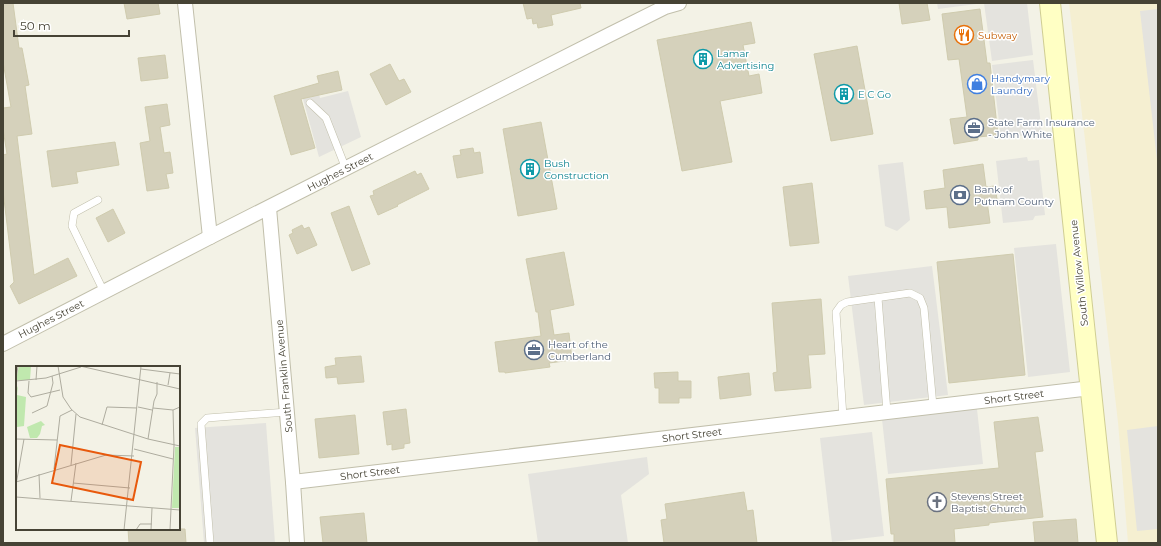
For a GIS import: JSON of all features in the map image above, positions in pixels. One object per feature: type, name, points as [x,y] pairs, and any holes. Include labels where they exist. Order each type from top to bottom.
[{"type":"main road","name":"South Willow Avenue","points":[[1050,3],[1107,543]]},
{"type":"street","points":[[185,3],[210,237]]},
{"type":"street","name":"Hughes Street","points":[[3,344],[210,237],[616,32],[666,7],[679,3]]},
{"type":"street","name":"South Franklin Avenue","points":[[269,208],[297,543]]},
{"type":"street","name":"Short Street","points":[[293,482],[1091,388]]},
{"type":"lane","points":[[310,103],[326,118],[346,169]]},
{"type":"lane","points":[[98,200],[74,213],[72,226],[104,292]]},
{"type":"lane","points":[[843,417],[836,312],[841,305],[847,302],[910,294],[920,298],[924,308],[933,406]]},
{"type":"lane","points":[[878,298],[887,412]]},
{"type":"lane","points":[[210,543],[201,424],[207,418],[287,412]]},
{"type":"shaded area","points":[[937,3],[984,3],[938,9]]},
{"type":"shaded area","points":[[984,3],[1027,3],[1033,55],[992,61]]},
{"type":"shaded area","points":[[1069,3],[1158,3],[1158,543],[1128,543],[1118,422]]},
{"type":"shaded area","points":[[1158,9],[1158,169],[1140,11]]},
{"type":"shaded area","points":[[1033,60],[1042,133],[1001,138],[992,65]]},
{"type":"shaded area","points":[[316,84],[320,98],[348,91],[361,137],[319,157],[300,88]]},
{"type":"shaded area","points":[[1027,157],[1028,161],[1039,160],[1045,215],[1035,216],[1033,220],[1003,223],[996,161]]},
{"type":"shaded area","points":[[903,162],[910,220],[897,231],[885,226],[878,165]]},
{"type":"shaded area","points":[[1056,244],[1070,372],[1028,377],[1014,248]]},
{"type":"shaded area","points":[[932,266],[948,395],[864,405],[848,276]]},
{"type":"shaded area","points":[[977,409],[983,464],[888,474],[882,419]]},
{"type":"shaded area","points":[[266,423],[275,543],[204,543],[195,428]]},
{"type":"shaded area","points":[[1158,426],[1158,529],[1137,531],[1127,430]]},
{"type":"shaded area","points":[[872,432],[884,536],[832,542],[820,438]]},
{"type":"shaded area","points":[[647,457],[649,474],[621,495],[628,543],[538,543],[528,474]]},
{"type":"building","points":[[3,3],[13,3],[19,48],[22,48],[29,85],[25,86],[32,134],[17,136],[34,275],[68,258],[77,276],[19,304],[10,286],[14,282],[3,191],[3,155],[7,154],[3,129],[3,108],[11,107],[3,62]]},
{"type":"building","points":[[124,3],[158,3],[160,14],[127,19]]},
{"type":"building","points":[[523,3],[580,3],[581,8],[551,15],[553,25],[538,28],[537,23],[533,24],[532,18],[527,19]]},
{"type":"building","points":[[899,3],[927,3],[930,20],[902,24]]},
{"type":"building","points":[[980,9],[987,63],[990,63],[998,135],[978,137],[978,140],[954,144],[950,119],[967,117],[959,59],[948,60],[942,14]]},
{"type":"building","name":"Lamar Advertising","points":[[751,22],[755,43],[743,45],[749,76],[759,74],[762,93],[720,101],[732,162],[682,171],[657,40]]},
{"type":"building","name":"E C Go","points":[[857,46],[873,134],[831,141],[814,54]]},
{"type":"building","points":[[165,55],[168,78],[141,81],[138,58]]},
{"type":"building","points":[[390,64],[399,81],[404,79],[411,92],[386,105],[370,74]]},
{"type":"building","points":[[338,71],[342,90],[301,99],[315,148],[291,155],[274,96],[319,83],[317,76]]},
{"type":"building","points":[[167,104],[170,125],[160,127],[164,153],[170,152],[173,173],[166,174],[169,188],[147,191],[140,143],[150,141],[145,107]]},
{"type":"building","name":"Bush Construction","points":[[541,122],[557,209],[518,216],[503,129]]},
{"type":"building","points":[[115,142],[119,165],[76,172],[78,183],[52,187],[47,151]]},
{"type":"building","points":[[473,148],[474,153],[480,152],[483,173],[457,178],[453,156],[461,155],[460,150]]},
{"type":"building","name":"Bank of Putnam County","points":[[983,164],[986,187],[995,186],[997,199],[987,201],[990,223],[949,228],[947,207],[926,209],[924,191],[945,188],[943,170]]},
{"type":"building","points":[[415,171],[417,175],[421,173],[429,189],[378,215],[370,196],[374,195],[373,191]]},
{"type":"building","points":[[812,183],[819,243],[790,246],[783,187]]},
{"type":"building","points":[[349,206],[370,264],[352,271],[331,213]]},
{"type":"building","points":[[113,209],[125,233],[108,242],[96,218]]},
{"type":"building","points":[[302,225],[304,229],[309,227],[317,245],[297,254],[289,235],[293,233],[292,230]]},
{"type":"building","points":[[564,252],[574,305],[550,310],[554,335],[569,333],[572,360],[549,363],[550,367],[505,373],[499,372],[495,342],[541,336],[538,312],[536,312],[526,259]]},
{"type":"building","points":[[1013,254],[1025,375],[949,383],[937,262]]},
{"type":"building","points":[[821,299],[825,354],[808,355],[811,388],[775,391],[773,373],[777,372],[772,303]]},
{"type":"building","points":[[361,356],[364,382],[338,384],[337,377],[326,378],[325,367],[336,365],[335,358]]},
{"type":"building","points":[[678,372],[678,381],[691,381],[691,398],[679,398],[679,403],[659,403],[659,388],[655,388],[654,373]]},
{"type":"building","points":[[749,373],[751,395],[720,399],[718,377]]},
{"type":"building","points":[[406,409],[410,443],[404,444],[404,448],[392,450],[392,444],[387,445],[383,412]]},
{"type":"building","points":[[355,415],[359,454],[319,458],[315,419]]},
{"type":"building","points":[[1038,417],[1043,451],[1035,452],[1043,517],[989,523],[989,525],[954,529],[955,543],[894,543],[894,534],[891,534],[886,479],[999,468],[994,422]]},
{"type":"building","points":[[744,492],[747,511],[753,510],[757,543],[664,543],[661,520],[667,519],[665,504]]},
{"type":"building","points":[[364,513],[367,543],[323,543],[320,517]]},
{"type":"building","points":[[1076,519],[1078,543],[1035,543],[1033,522]]},
{"type":"building","points":[[185,529],[186,543],[129,543],[128,530]]},
{"type":"place","name":"Subway","points":[[964,35]]},
{"type":"place","name":"Lamar Advertising","points":[[703,59]]},
{"type":"place","name":"Handymary Laundry","points":[[977,84]]},
{"type":"place","name":"E C Go","points":[[844,94]]},
{"type":"place","name":"State Farm Insurance - John White","points":[[974,128]]},
{"type":"place","name":"Bush Construction","points":[[530,169]]},
{"type":"place","name":"Bank of Putnam County","points":[[960,195]]},
{"type":"place","name":"Heart of the Cumberland","points":[[534,350]]},
{"type":"place","name":"Stevens Street Baptist Church","points":[[937,502]]}]
